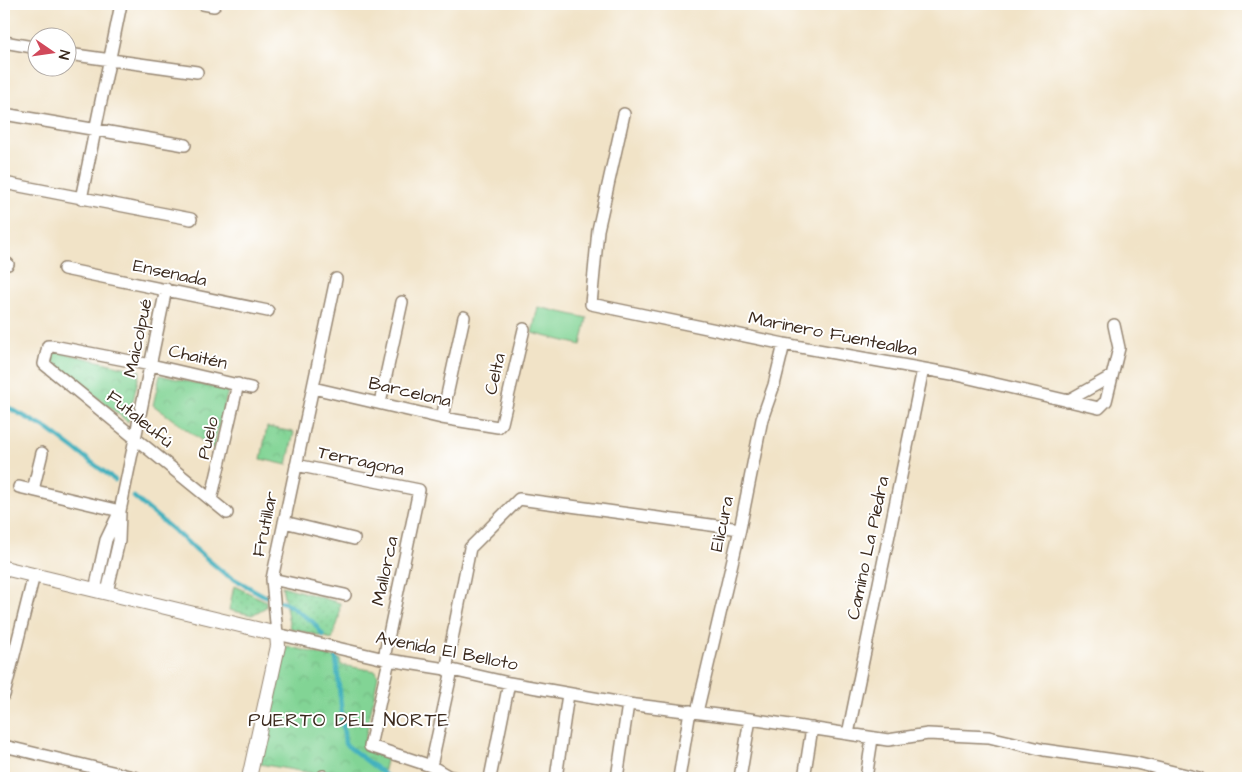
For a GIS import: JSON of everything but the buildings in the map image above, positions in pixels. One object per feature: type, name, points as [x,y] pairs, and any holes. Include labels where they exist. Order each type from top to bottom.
[{"type":"street","points":[[81,199],[121,4]]},
{"type":"street","points":[[4,42],[28,46]]},
{"type":"street","points":[[78,55],[198,72]]},
{"type":"street","points":[[4,114],[185,145]]},
{"type":"street","name":"Marinero Fuentealba","points":[[624,114],[598,230],[591,304],[784,344],[923,369],[1099,408],[1106,401],[1119,348],[1114,325]]},
{"type":"street","points":[[4,183],[192,219]]},
{"type":"street","name":"Ensenada","points":[[64,269],[268,311]]},
{"type":"street","name":"Frutillar","points":[[249,778],[278,646],[272,578],[336,279]]},
{"type":"street","name":"Maicolpué","points":[[101,591],[106,540],[120,511],[166,289]]},
{"type":"street","points":[[380,403],[402,302]]},
{"type":"street","points":[[442,418],[464,318]]},
{"type":"street","name":"Celta","points":[[500,426],[524,329]]},
{"type":"street","name":"Elicura","points":[[679,778],[740,529],[762,419],[774,385],[784,344]]},
{"type":"street","name":"Chaitén","points":[[48,346],[151,364],[251,388]]},
{"type":"street","name":"Futaleufú","points":[[48,346],[44,364],[227,513]]},
{"type":"street","name":"Camino La Piedra","points":[[848,734],[923,369]]},
{"type":"street","points":[[1068,401],[1112,376]]},
{"type":"street","name":"Puelo","points":[[211,500],[238,384]]},
{"type":"street","name":"Barcelona","points":[[313,388],[442,418],[500,426]]},
{"type":"street","points":[[33,490],[42,453]]},
{"type":"street","name":"Terragona","points":[[296,465],[418,490]]},
{"type":"street","points":[[19,487],[120,511]]},
{"type":"street","name":"Mallorca","points":[[418,490],[370,746],[431,766]]},
{"type":"street","points":[[456,778],[448,776],[431,766],[470,548],[520,499],[740,529]]},
{"type":"street","points":[[284,522],[354,539]]},
{"type":"street","name":"Avenida El Belloto","points":[[4,568],[211,619],[387,659],[568,694],[888,740],[928,734],[989,737],[1044,750],[1136,763],[1199,778]]},
{"type":"street","points":[[4,695],[34,575]]},
{"type":"street","points":[[272,578],[345,595]]},
{"type":"street","points":[[490,778],[509,683]]},
{"type":"street","points":[[556,778],[568,694]]},
{"type":"street","points":[[617,778],[628,704]]},
{"type":"street","points":[[740,778],[750,719]]},
{"type":"street","points":[[804,778],[812,728]]},
{"type":"street","points":[[866,778],[872,738]]},
{"type":"street","points":[[4,746],[137,778]]},
{"type":"green space","points":[[538,307],[587,318],[581,345],[532,333]]},
{"type":"green space","points":[[56,351],[140,371],[128,422],[52,361],[51,354]]},
{"type":"green space","points":[[160,375],[228,391],[213,449],[153,405]]},
{"type":"green space","points":[[267,427],[294,432],[287,465],[261,459]]},
{"type":"green space","points":[[234,586],[266,601],[266,607],[252,615],[229,610]]},
{"type":"green space","points":[[282,586],[340,603],[339,619],[332,639],[290,628]]},
{"type":"green space","points":[[287,646],[340,659],[341,665],[376,671],[378,676],[363,750],[387,756],[382,778],[339,778],[260,764]]},
{"type":"waterway","points":[[4,405],[49,430],[115,480]]},
{"type":"waterway","points":[[134,497],[225,574],[263,595],[287,604],[313,622],[323,635]]},
{"type":"waterway","points":[[336,658],[345,744],[389,778]]},
{"type":"district","name":"PUERTO DEL NORTE","points":[[349,720]]}]
